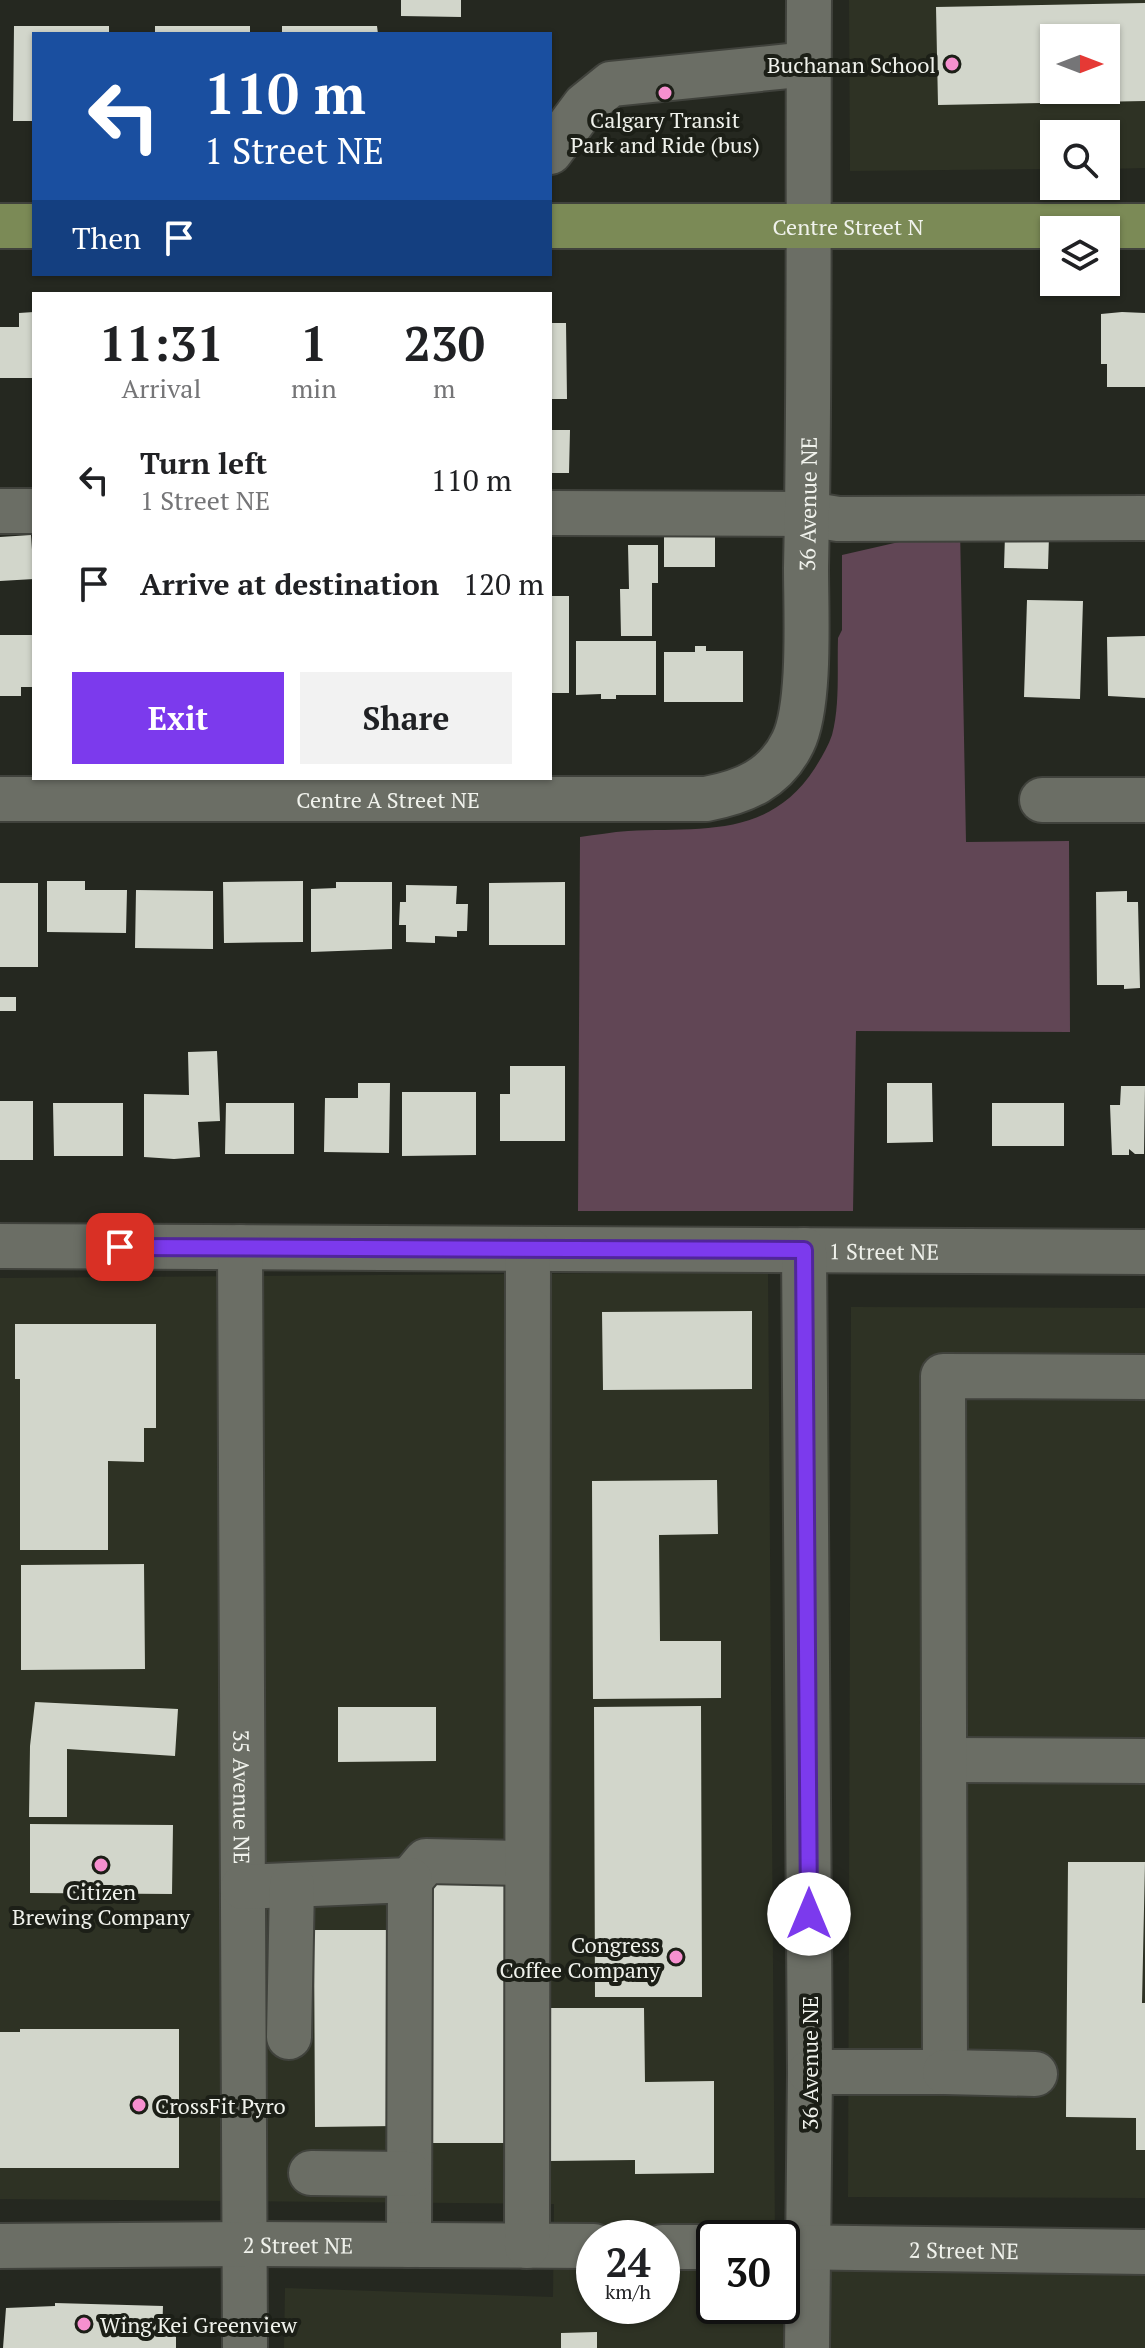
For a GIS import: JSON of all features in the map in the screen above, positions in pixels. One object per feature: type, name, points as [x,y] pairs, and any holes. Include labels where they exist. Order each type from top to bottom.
[{"type":"main road","points":[[0,226],[32,226]]},
{"type":"main road","name":"Centre Street N","points":[[552,226],[1145,226]]},
{"type":"street","name":"36 Avenue NE","points":[[769,774],[793,742],[804,703],[808,514],[809,0]]},
{"type":"street","points":[[552,149],[585,105],[611,84],[809,64]]},
{"type":"street","points":[[0,511],[32,511]]},
{"type":"street","points":[[552,513],[808,514],[838,519],[1145,518]]},
{"type":"street","name":"Centre A Street NE","points":[[0,799],[706,799],[739,793],[769,774]]},
{"type":"street","points":[[1042,800],[1145,800]]},
{"type":"street","name":"1 Street NE","points":[[0,1246],[1145,1252]]},
{"type":"street","name":"35 Avenue NE","points":[[240,1247],[245,2348]]},
{"type":"street","points":[[527,2246],[528,1249]]},
{"type":"street","name":"36 Avenue NE","points":[[797,2220],[810,2072],[804,1250]]},
{"type":"street","points":[[945,2072],[943,1376],[1145,1377]]},
{"type":"street","points":[[945,1760],[1145,1761]]},
{"type":"street","points":[[409,2245],[410,1880],[426,1861],[527,1863]]},
{"type":"street","points":[[243,1887],[410,1880]]},
{"type":"street","points":[[289,2037],[292,1885]]},
{"type":"street","points":[[810,2072],[1035,2074]]},
{"type":"street","points":[[311,2173],[409,2174]]},
{"type":"street","name":"2 Street NE","points":[[0,2246],[576,2246]]},
{"type":"street","name":"2 Street NE","points":[[800,2248],[1145,2252]]},
{"type":"street","name":"36 Avenue NE","points":[[800,2294],[807,2348]]},
{"type":"shaded area","name":"Buchanan School","points":[[849,0],[1145,0],[1145,168],[1120,169],[1120,120],[1040,120],[1040,169],[850,171]]},
{"type":"shaded area","points":[[960,528],[966,842],[1069,841],[1070,1032],[856,1031],[853,1211],[578,1211],[580,837],[622,831],[732,825],[777,807],[797,791],[815,768],[835,724],[838,638],[842,630],[842,555]]},
{"type":"shaded area","points":[[768,1272],[775,2220],[696,2220],[696,2324],[800,2324],[800,2243],[1145,2243],[1145,2348],[284,2348],[285,2288],[553,2297],[554,2204],[0,2199],[0,1278]]},
{"type":"shaded area","points":[[851,1307],[1145,1308],[1145,2198],[848,2197]]},
{"type":"building","points":[[401,0],[461,0],[461,17],[401,16]]},
{"type":"building","points":[[1145,3],[1145,101],[1120,101],[1120,24],[1040,24],[1040,103],[938,105],[936,7]]},
{"type":"building","points":[[14,26],[109,26],[109,32],[32,32],[32,121],[13,121]]},
{"type":"building","points":[[155,26],[250,26],[250,32],[155,32]]},
{"type":"building","points":[[282,26],[377,26],[378,32],[282,32]]},
{"type":"building","points":[[32,312],[32,378],[0,378],[0,327],[19,327],[19,313]]},
{"type":"building","points":[[1145,313],[1145,387],[1107,387],[1107,364],[1101,364],[1101,314]]},
{"type":"building","points":[[552,323],[566,323],[567,399],[552,399]]},
{"type":"building","points":[[552,430],[570,430],[569,473],[552,473]]},
{"type":"building","points":[[664,524],[715,525],[715,567],[664,567]]},
{"type":"building","points":[[31,535],[32,579],[0,581],[0,537]]},
{"type":"building","points":[[1005,535],[1049,536],[1048,569],[1004,568]]},
{"type":"building","points":[[628,545],[658,545],[658,583],[652,583],[652,636],[621,636],[620,589],[629,589]]},
{"type":"building","points":[[552,596],[569,596],[569,693],[552,693]]},
{"type":"building","points":[[1027,600],[1083,601],[1080,699],[1024,697]]},
{"type":"building","points":[[0,635],[32,635],[32,687],[21,687],[21,696],[0,696]]},
{"type":"building","points":[[1145,636],[1145,698],[1108,696],[1107,637]]},
{"type":"building","points":[[576,641],[656,641],[656,695],[616,695],[616,699],[601,699],[601,694],[576,695]]},
{"type":"building","points":[[695,646],[706,646],[706,651],[743,651],[743,702],[664,702],[664,652],[695,652]]},
{"type":"building","points":[[47,881],[85,881],[85,890],[127,890],[126,933],[47,932]]},
{"type":"building","points":[[303,881],[303,942],[224,943],[223,882]]},
{"type":"building","points":[[336,882],[392,882],[392,949],[311,952],[311,889],[336,888]]},
{"type":"building","points":[[565,882],[565,945],[489,945],[489,883]]},
{"type":"building","points":[[0,883],[38,883],[38,967],[0,967]]},
{"type":"building","points":[[406,885],[457,886],[456,904],[468,904],[467,931],[457,931],[457,937],[435,936],[435,943],[406,942],[406,925],[399,925],[400,902],[406,902]]},
{"type":"building","points":[[136,890],[213,891],[213,949],[135,948]]},
{"type":"building","points":[[1127,891],[1127,902],[1138,902],[1140,988],[1097,985],[1096,892]]},
{"type":"building","points":[[0,997],[16,997],[16,1011],[0,1011]]},
{"type":"building","points":[[217,1051],[220,1121],[198,1122],[200,1157],[144,1157],[144,1094],[189,1095],[188,1052]]},
{"type":"building","points":[[510,1066],[565,1066],[565,1141],[500,1141],[500,1094],[510,1094]]},
{"type":"building","points":[[358,1083],[390,1083],[389,1153],[324,1152],[325,1098],[358,1098]]},
{"type":"building","points":[[887,1083],[932,1083],[933,1142],[887,1143]]},
{"type":"building","points":[[1121,1086],[1145,1086],[1144,1154],[1135,1154],[1129,1149],[1129,1155],[1112,1155],[1110,1105],[1120,1105]]},
{"type":"building","points":[[402,1092],[476,1092],[476,1155],[402,1156]]},
{"type":"building","points":[[0,1101],[33,1101],[33,1160],[0,1160]]},
{"type":"building","points":[[53,1103],[123,1103],[123,1156],[54,1156]]},
{"type":"building","points":[[226,1103],[294,1103],[294,1154],[225,1154]]},
{"type":"building","points":[[992,1103],[1064,1103],[1064,1146],[992,1146]]},
{"type":"building","points":[[752,1311],[752,1389],[603,1390],[602,1312]]},
{"type":"building","points":[[15,1324],[156,1324],[156,1428],[144,1428],[144,1462],[108,1461],[108,1550],[20,1550],[20,1379],[15,1379]]},
{"type":"building","points":[[717,1480],[718,1534],[659,1535],[660,1641],[721,1641],[721,1698],[593,1699],[592,1481]]},
{"type":"building","points":[[144,1564],[145,1669],[21,1670],[21,1565]]},
{"type":"building","points":[[35,1702],[178,1709],[175,1756],[67,1749],[67,1817],[29,1817],[30,1746]]},
{"type":"building","points":[[701,1706],[702,1997],[595,1997],[594,1707]]},
{"type":"building","points":[[338,1707],[436,1707],[436,1761],[338,1762]]},
{"type":"building","name":"Citizen Brewing Company","points":[[30,1824],[173,1825],[172,1894],[30,1893]]},
{"type":"building","points":[[1068,1862],[1145,1862],[1142,2003],[1145,2003],[1145,2150],[1136,2150],[1136,2118],[1066,2117]]},
{"type":"building","points":[[519,1879],[521,2143],[431,2143],[429,1880]]},
{"type":"building","points":[[314,1930],[395,1930],[396,2126],[315,2127]]},
{"type":"building","points":[[548,2008],[644,2008],[645,2082],[714,2081],[714,2173],[635,2174],[635,2160],[549,2161]]},
{"type":"building","points":[[20,2029],[179,2029],[179,2168],[0,2168],[0,2032],[20,2032]]},
{"type":"building","name":"Wing Kei Greenview","points":[[55,2303],[163,2306],[162,2336],[176,2336],[176,2348],[3,2348],[6,2308],[55,2306]]},
{"type":"building","points":[[597,2332],[597,2348],[561,2348],[561,2333]]},
{"type":"place","name":"Buchanan School","points":[[952,64]]},
{"type":"place","name":"Calgary Transit Park and Ride (bus)","points":[[665,93]]},
{"type":"place","name":"Citizen Brewing Company","points":[[101,1865]]},
{"type":"place","name":"Congress Coffee Company","points":[[676,1957]]},
{"type":"place","name":"CrossFit Pyro","points":[[139,2105]]},
{"type":"place","name":"Wing Kei Greenview","points":[[84,2324]]},
{"type":"route","points":[[120,1247],[804,1250],[809,1914]]}]
